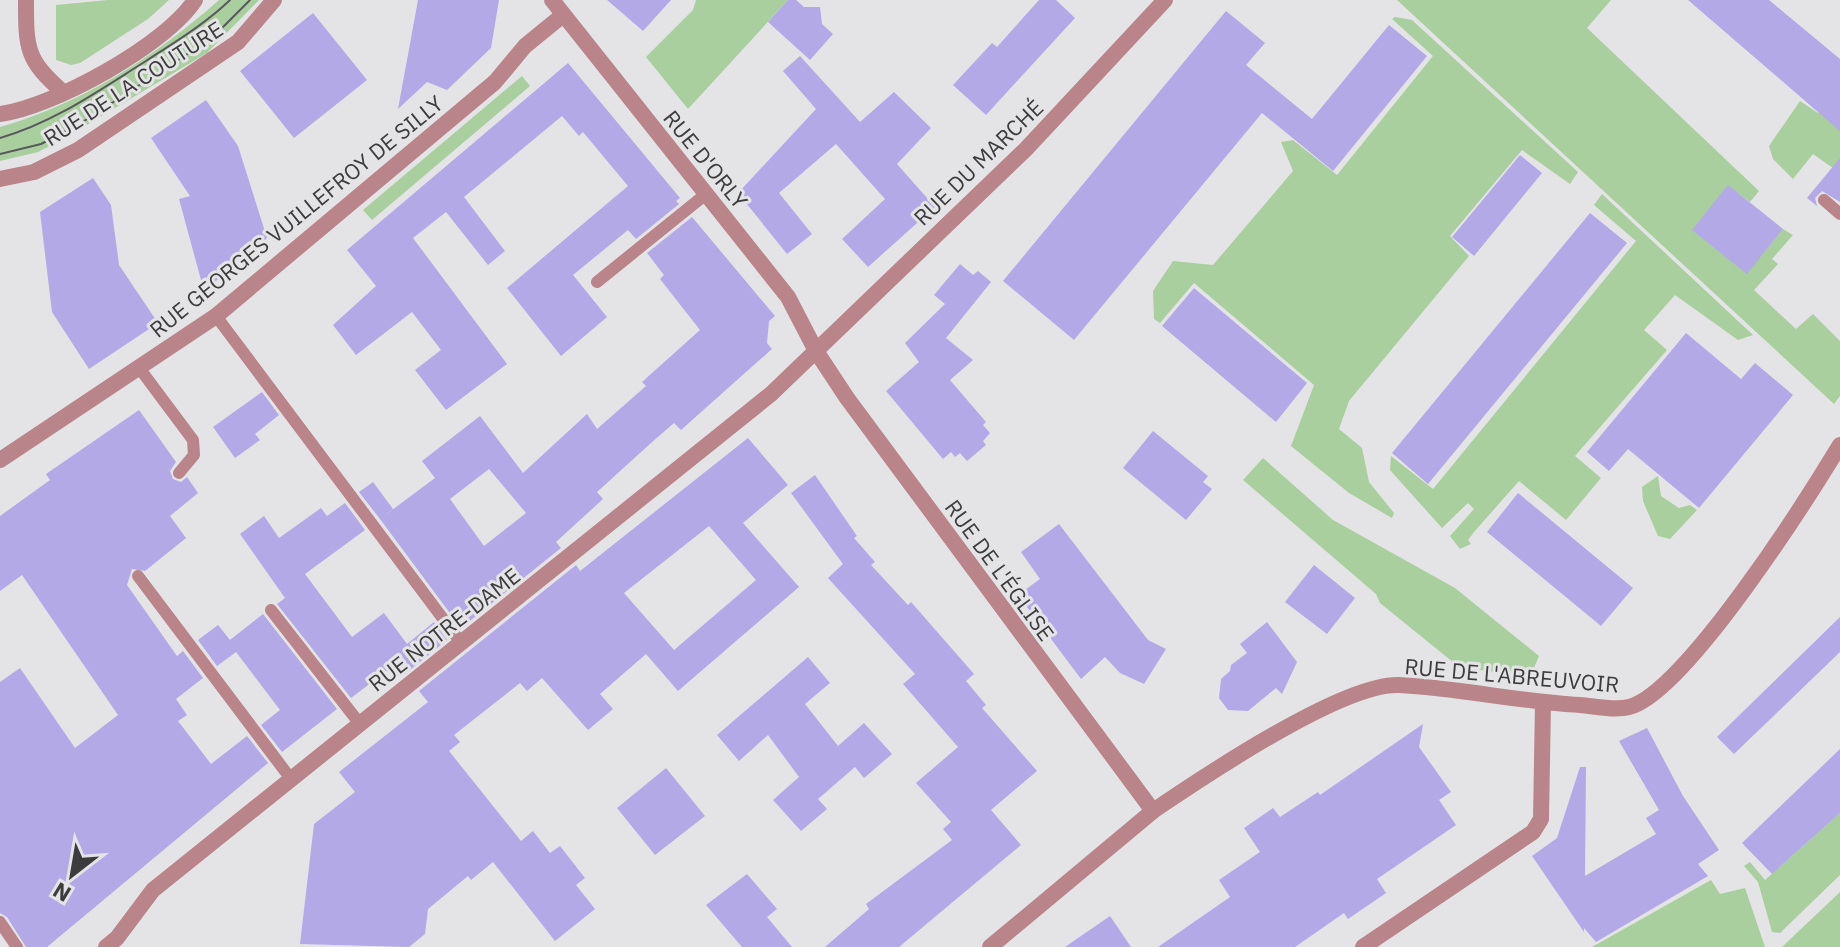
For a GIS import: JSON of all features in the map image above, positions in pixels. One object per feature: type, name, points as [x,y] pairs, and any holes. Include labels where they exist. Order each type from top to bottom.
[{"type":"street","points":[[26,0],[26,46],[39,71],[64,93]]},
{"type":"street","points":[[0,114],[16,112],[64,93],[159,36],[195,0]]},
{"type":"street","name":"RUE DE LA COUTURE","points":[[0,179],[34,172],[78,150],[238,42],[274,0]]},
{"type":"street","name":"RUE D'ORLY","points":[[552,0],[788,297],[816,351]]},
{"type":"street","name":"RUE DU MARCHÉ","points":[[816,351],[1026,149],[1165,0]]},
{"type":"street","name":"RUE GEORGES VUILLEFROY DE SILLY","points":[[0,460],[216,316],[495,82],[525,46],[563,15]]},
{"type":"street","name":"RUE NOTRE-DAME","points":[[117,944],[153,890],[771,394],[816,351]]},
{"type":"street","name":"RUE DE L'ÉGLISE","points":[[816,351],[853,407],[1153,811]]},
{"type":"street","name":"RUE DE L'ABREUVOIR","points":[[990,947],[1153,811],[1312,715],[1361,691],[1396,685],[1543,703],[1629,707],[1651,694],[1702,642],[1767,559],[1840,445]]},
{"type":"street","points":[[1363,947],[1533,832],[1541,819],[1543,703]]},
{"type":"lane","points":[[597,282],[706,194]]},
{"type":"lane","points":[[1824,200],[1840,214]]},
{"type":"lane","points":[[216,316],[462,644]]},
{"type":"lane","points":[[140,369],[193,440],[194,455],[179,473]]},
{"type":"lane","points":[[138,576],[291,779]]},
{"type":"lane","points":[[271,610],[360,724]]},
{"type":"lane","points":[[0,922],[17,947]]},
{"type":"green space","points":[[108,0],[169,0],[148,19],[80,63],[71,65],[56,60],[56,5]]},
{"type":"green space","points":[[219,0],[259,0],[207,53],[60,141],[38,152],[0,161],[0,127],[60,105],[116,76],[170,40]]},
{"type":"green space","points":[[696,0],[788,0],[688,109],[646,57],[693,10]]},
{"type":"green space","points":[[1397,0],[1611,0],[1587,28],[1759,191],[1750,202],[1728,186],[1747,273],[1783,229],[1793,235],[1772,259],[1778,264],[1754,290],[1796,329],[1813,314],[1840,341],[1840,396],[1834,404]]},
{"type":"green space","points":[[1392,19],[1412,20],[1578,172],[1570,184],[1522,150],[1450,236],[1469,256],[1349,401],[1339,429],[1362,448],[1369,482],[1394,513],[1392,518],[1349,493],[1291,446],[1314,385],[1194,283],[1160,323],[1154,319],[1153,291],[1173,261],[1213,265],[1293,171],[1281,142],[1293,140],[1337,175],[1433,56]]},
{"type":"green space","points":[[522,76],[530,86],[372,220],[363,210]]},
{"type":"green space","points":[[1800,101],[1818,113],[1821,111],[1840,127],[1840,159],[1833,168],[1813,154],[1793,179],[1773,159],[1769,146]]},
{"type":"green space","points":[[1602,194],[1753,335],[1738,340],[1675,295],[1644,330],[1667,350],[1575,456],[1601,478],[1566,520],[1519,481],[1474,532],[1468,540],[1471,544],[1460,549],[1450,536],[1474,509],[1468,503],[1442,528],[1390,470],[1391,456],[1433,489],[1636,241],[1594,205]]},
{"type":"green space","points":[[1263,458],[1333,520],[1455,588],[1539,656],[1530,677],[1459,667],[1380,603],[1376,594],[1243,480]]},
{"type":"green space","points":[[1658,476],[1661,496],[1679,508],[1690,505],[1697,510],[1670,539],[1658,536],[1643,501],[1642,487]]},
{"type":"green space","points":[[1840,813],[1840,875],[1780,933],[1772,932],[1758,882],[1744,866],[1750,862],[1765,880]]},
{"type":"green space","points":[[1711,880],[1720,894],[1745,888],[1765,947],[1592,947]]},
{"type":"green space","points":[[1840,892],[1840,947],[1782,947]]},
{"type":"building","points":[[418,0],[499,0],[491,48],[447,90],[427,82],[398,109]]},
{"type":"building","points":[[607,0],[671,0],[643,31]]},
{"type":"building","points":[[788,0],[796,0],[804,7],[820,7],[822,24],[833,34],[810,60],[768,22]]},
{"type":"building","points":[[1039,0],[1056,0],[1075,18],[986,115],[953,85],[992,43],[997,47]]},
{"type":"building","points":[[1688,0],[1769,0],[1840,59],[1840,131]]},
{"type":"building","points":[[1226,11],[1265,43],[1246,65],[1312,119],[1389,25],[1427,56],[1333,171],[1262,113],[1074,340],[1003,281]]},
{"type":"building","points":[[313,13],[367,80],[294,138],[240,71]]},
{"type":"building","points":[[800,56],[860,122],[894,92],[931,128],[897,164],[935,207],[868,267],[842,239],[885,199],[836,144],[779,193],[812,234],[787,254],[738,193],[816,109],[783,71]]},
{"type":"building","points":[[568,63],[680,198],[676,201],[679,204],[636,239],[628,230],[573,275],[607,317],[561,356],[507,288],[628,186],[583,132],[579,136],[562,116],[464,197],[505,251],[488,265],[446,212],[413,238],[507,364],[446,410],[415,370],[441,350],[412,312],[356,355],[333,325],[376,286],[347,250]]},
{"type":"building","points":[[206,100],[238,146],[267,238],[204,291],[179,199],[190,196],[151,138]]},
{"type":"building","points":[[1520,155],[1542,173],[1474,256],[1452,237]]},
{"type":"building","points":[[1840,158],[1840,202],[1822,191],[1815,198],[1817,206],[1807,198]]},
{"type":"building","points":[[93,178],[111,205],[119,265],[158,323],[89,369],[52,312],[40,212]]},
{"type":"building","points":[[1728,185],[1783,229],[1747,274],[1692,230]]},
{"type":"building","points":[[1590,213],[1627,243],[1428,484],[1392,453]]},
{"type":"building","points":[[692,217],[775,316],[769,321],[767,343],[772,349],[681,430],[674,423],[651,443],[597,492],[603,499],[556,542],[561,548],[461,628],[380,519],[435,478],[422,461],[480,416],[523,473],[587,414],[597,429],[646,386],[642,382],[700,330],[660,279],[664,275],[647,253]],"holes":[[[489,469],[526,513],[484,546],[450,499]]]},
{"type":"building","points":[[960,264],[973,275],[978,271],[991,282],[946,338],[973,360],[950,380],[986,422],[983,425],[990,433],[983,441],[986,445],[967,461],[960,453],[955,457],[951,452],[943,459],[886,391],[919,362],[905,343],[945,304],[934,295]]},
{"type":"building","points":[[1194,288],[1307,383],[1276,422],[1162,326]]},
{"type":"building","points":[[1686,333],[1741,379],[1755,363],[1793,395],[1699,508],[1628,449],[1609,471],[1587,452]]},
{"type":"building","points":[[262,392],[279,415],[255,434],[260,440],[235,458],[213,427]]},
{"type":"building","points":[[139,410],[176,462],[170,471],[173,479],[181,482],[187,477],[198,493],[170,516],[186,538],[145,571],[132,569],[127,585],[177,656],[183,651],[203,678],[176,699],[187,715],[178,721],[211,764],[247,736],[268,763],[47,947],[26,947],[7,917],[0,913],[0,682],[20,668],[75,748],[118,715],[22,575],[0,591],[0,516],[50,480],[46,474]]},
{"type":"building","points":[[1153,431],[1208,476],[1203,482],[1212,489],[1186,520],[1123,468]]},
{"type":"building","points":[[748,438],[788,485],[743,523],[799,587],[678,691],[646,654],[600,694],[613,709],[588,730],[542,678],[527,691],[520,683],[454,735],[460,742],[449,751],[521,841],[533,831],[550,853],[560,846],[585,878],[576,885],[595,909],[555,941],[493,862],[471,880],[468,876],[428,909],[425,934],[409,947],[300,944],[314,824],[355,792],[339,772],[428,702],[419,691],[576,565],[580,571]],"holes":[[[709,526],[756,580],[674,650],[624,593]]]},
{"type":"building","points":[[815,475],[857,536],[854,538],[875,562],[871,565],[908,605],[911,602],[974,674],[966,681],[986,705],[982,708],[1037,771],[991,810],[1021,845],[899,947],[825,947],[869,909],[866,904],[952,840],[943,829],[951,822],[916,783],[958,747],[903,684],[915,674],[828,578],[843,564],[791,493]]},
{"type":"building","points":[[373,482],[393,509],[380,519],[359,492]]},
{"type":"building","points":[[1518,493],[1633,588],[1601,626],[1487,532]]},
{"type":"building","points":[[345,503],[365,530],[305,574],[352,637],[384,613],[407,644],[434,622],[447,640],[405,674],[397,663],[351,698],[277,604],[285,598],[240,534],[264,516],[279,538],[321,508],[327,516]]},
{"type":"building","points":[[1059,524],[1148,640],[1166,649],[1144,684],[1120,673],[1105,657],[1081,679],[1018,595],[1040,579],[1021,552]]},
{"type":"building","points":[[1314,565],[1355,598],[1327,634],[1285,602]]},
{"type":"building","points":[[263,614],[337,709],[282,752],[261,725],[280,710],[236,652],[217,666],[198,640],[218,625],[230,640]]},
{"type":"building","points":[[1840,617],[1840,652],[1734,754],[1717,737]]},
{"type":"building","points":[[1267,622],[1297,662],[1282,694],[1276,688],[1248,711],[1228,710],[1219,698],[1221,679],[1230,671],[1231,665],[1247,653],[1240,644]]},
{"type":"building","points":[[808,657],[830,683],[805,704],[838,746],[864,723],[892,754],[864,778],[855,767],[818,799],[827,809],[801,831],[773,800],[799,777],[768,735],[739,761],[717,735]]},
{"type":"building","points":[[1423,724],[1419,747],[1451,792],[1439,800],[1456,825],[1377,879],[1386,893],[1348,919],[1344,913],[1295,947],[1158,947],[1230,897],[1219,880],[1260,852],[1244,828],[1273,808],[1280,817],[1318,792],[1320,795]]},
{"type":"building","points":[[1647,728],[1683,796],[1719,850],[1698,864],[1708,876],[1596,942],[1584,928],[1584,932],[1532,856],[1557,838],[1580,767],[1586,767],[1585,876],[1656,834],[1646,818],[1659,810],[1619,741]]},
{"type":"building","points":[[1840,749],[1840,813],[1772,874],[1742,843]]},
{"type":"building","points":[[666,768],[705,816],[655,855],[617,808]]},
{"type":"building","points":[[747,874],[777,909],[767,917],[792,947],[742,947],[706,905]]},
{"type":"building","points":[[1110,916],[1131,947],[1065,947]]},
{"type":"tram line","points":[[0,138],[58,115],[190,32],[230,0]]},
{"type":"tram line","points":[[0,154],[41,144],[78,125],[212,38],[250,0]]}]
